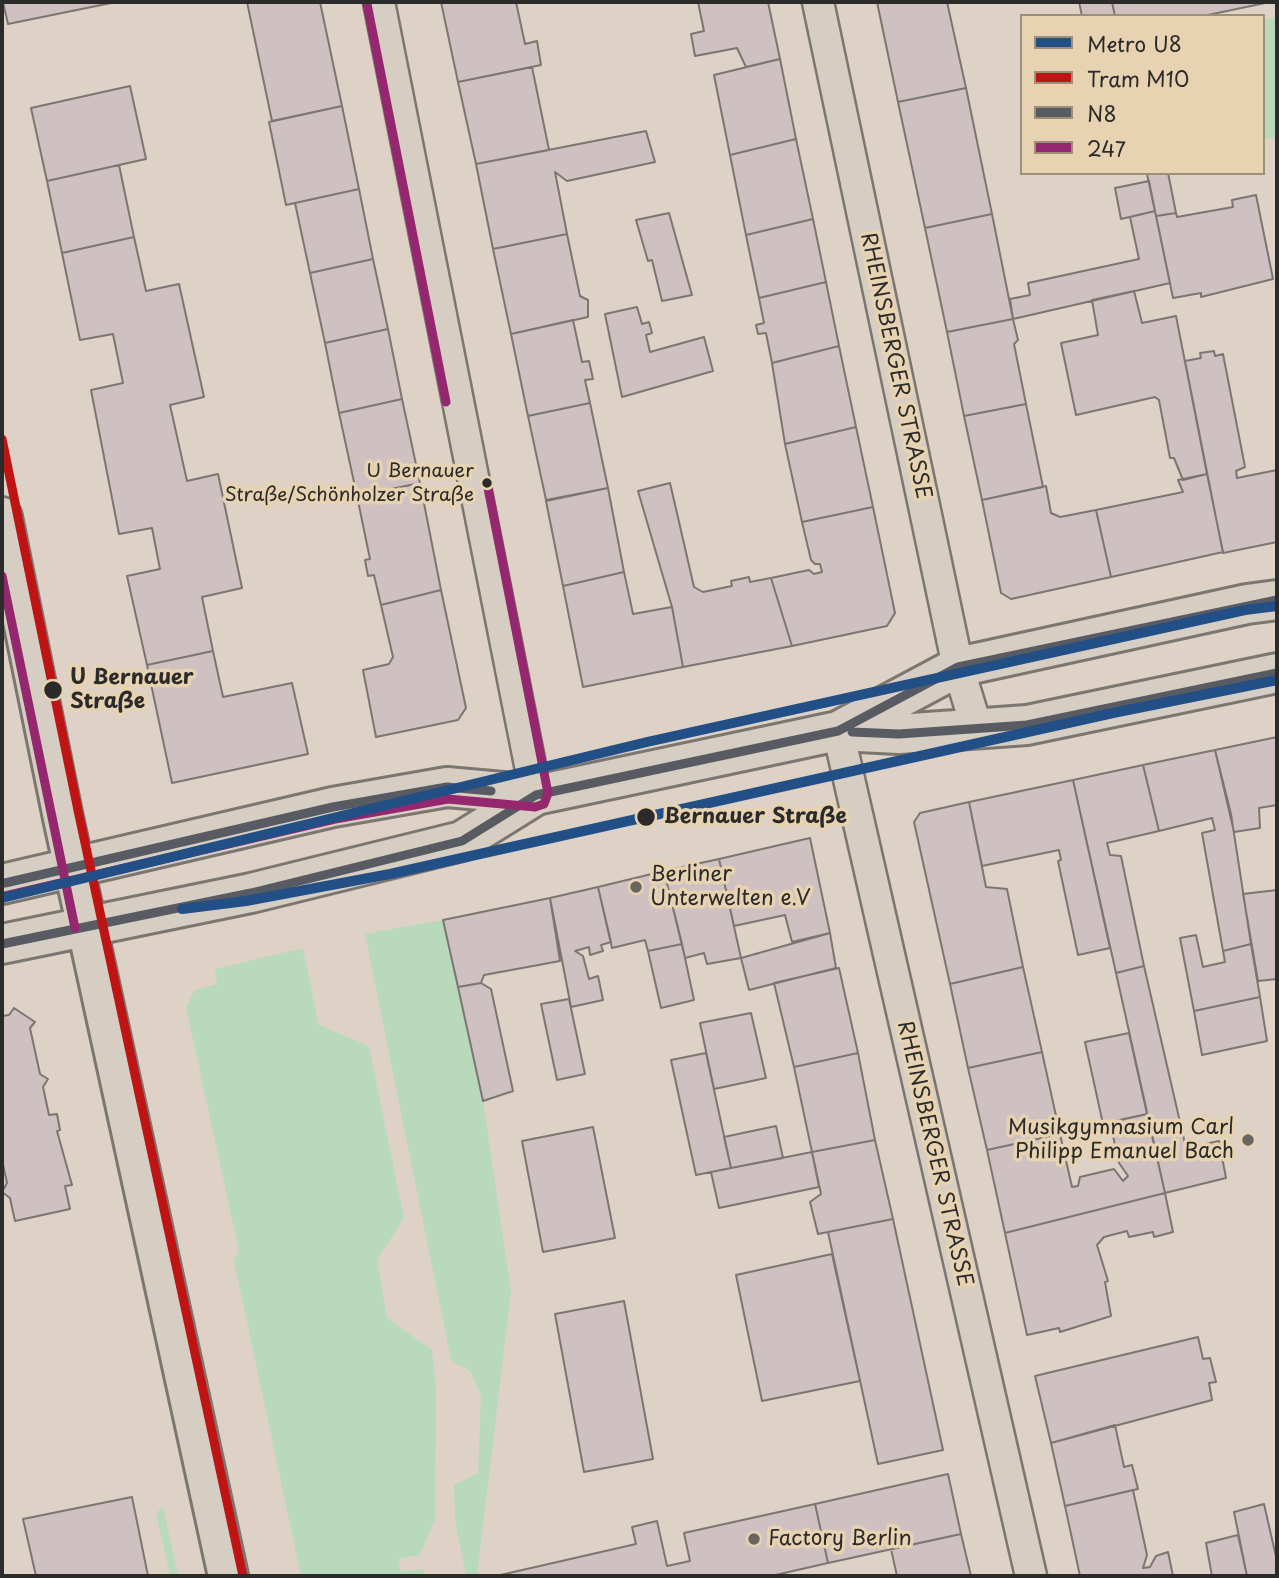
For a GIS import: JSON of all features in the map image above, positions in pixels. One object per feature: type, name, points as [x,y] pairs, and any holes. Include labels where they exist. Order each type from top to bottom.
[{"type":"main road","points":[[2,517],[74,868],[228,1576]]},
{"type":"main road","points":[[838,731],[958,667],[1247,604],[1277,600]]},
{"type":"main road","points":[[2,884],[333,807],[447,786],[536,795],[838,731],[899,734],[1027,725],[1277,673]]},
{"type":"main road","points":[[2,944],[345,872],[462,841],[536,795]]},
{"type":"street","points":[[379,2],[536,795]]},
{"type":"street","name":"RHEINSBERGER STRASSE","points":[[818,2],[958,667],[977,729]]},
{"type":"street","name":"RHEINSBERGER STRASSE","points":[[838,731],[1031,1576]]},
{"type":"green space","points":[[1277,17],[1277,137],[1265,140],[1265,20]]},
{"type":"green space","points":[[443,920],[483,1101],[511,1292],[477,1576],[466,1576],[455,1520],[454,1485],[478,1473],[481,1396],[470,1371],[451,1360],[365,934]]},
{"type":"green space","points":[[303,948],[319,1025],[369,1046],[404,1218],[377,1260],[387,1318],[432,1350],[436,1386],[435,1519],[420,1555],[398,1559],[401,1572],[423,1569],[424,1576],[301,1576],[234,1261],[239,1251],[186,1007],[195,990],[217,984],[215,969]]},
{"type":"green space","points":[[163,1507],[178,1576],[170,1576],[156,1513]]},
{"type":"building","points":[[3,2],[116,2],[8,24]]},
{"type":"building","points":[[247,2],[320,2],[342,106],[272,121]]},
{"type":"building","points":[[441,2],[516,2],[525,44],[537,41],[541,65],[458,82]]},
{"type":"building","points":[[698,2],[768,2],[780,59],[746,67],[737,48],[695,56],[691,34],[704,31]]},
{"type":"building","points":[[877,2],[947,2],[966,88],[898,102]]},
{"type":"building","points":[[1079,2],[1112,2],[1115,14],[1082,14]]},
{"type":"building","points":[[1112,2],[1270,2],[1213,14],[1115,14]]},
{"type":"building","points":[[780,59],[796,139],[730,155],[714,75]]},
{"type":"building","points":[[532,67],[549,150],[476,164],[458,82]]},
{"type":"building","points":[[130,86],[146,159],[47,181],[31,108]]},
{"type":"building","points":[[966,88],[992,214],[925,228],[898,102]]},
{"type":"building","points":[[342,106],[359,189],[286,205],[269,122]]},
{"type":"building","points":[[646,131],[655,162],[567,181],[555,172],[567,234],[493,249],[476,164]]},
{"type":"building","points":[[796,139],[813,219],[746,235],[730,155]]},
{"type":"building","points":[[119,165],[134,237],[62,253],[47,181]]},
{"type":"building","points":[[1147,175],[1168,175],[1176,213],[1156,216]]},
{"type":"building","points":[[1149,181],[1155,211],[1121,219],[1115,188]]},
{"type":"building","points":[[359,189],[373,259],[310,273],[295,203]]},
{"type":"building","points":[[1256,195],[1273,279],[1201,297],[1201,293],[1173,298],[1156,216],[1176,213],[1177,217],[1233,207],[1232,200]]},
{"type":"building","points":[[1155,211],[1170,283],[1013,319],[1010,299],[1030,295],[1028,283],[1139,259],[1130,217]]},
{"type":"building","points":[[669,213],[692,295],[662,301],[652,260],[648,261],[636,220]]},
{"type":"building","points":[[992,214],[1013,319],[947,332],[925,228]]},
{"type":"building","points":[[813,219],[826,282],[759,298],[746,235]]},
{"type":"building","points":[[567,234],[580,296],[588,300],[588,317],[511,334],[493,249]]},
{"type":"building","points":[[134,237],[146,291],[179,284],[204,397],[170,405],[187,481],[218,474],[242,588],[202,597],[213,651],[147,665],[127,576],[160,569],[152,528],[119,534],[91,390],[123,383],[113,334],[80,340],[62,253]]},
{"type":"building","points":[[373,259],[388,329],[325,343],[310,273]]},
{"type":"building","points":[[826,282],[839,346],[772,363],[766,333],[758,334],[756,325],[764,323],[759,298]]},
{"type":"building","points":[[1134,291],[1142,323],[1176,316],[1207,474],[1183,480],[1174,458],[1170,458],[1159,400],[1155,397],[1076,415],[1061,343],[1098,335],[1092,300]]},
{"type":"building","points":[[637,307],[642,324],[649,322],[652,333],[646,335],[650,352],[704,337],[713,371],[622,397],[605,314]]},
{"type":"building","points":[[1013,319],[1018,340],[1014,344],[1026,404],[964,416],[947,332]]},
{"type":"building","points":[[573,320],[582,362],[589,361],[593,379],[585,380],[590,403],[528,416],[511,334]]},
{"type":"building","points":[[388,329],[402,399],[339,413],[325,343]]},
{"type":"building","points":[[839,346],[856,427],[785,444],[772,363]]},
{"type":"building","points":[[1214,351],[1215,356],[1223,354],[1245,467],[1236,471],[1237,478],[1277,470],[1277,542],[1223,553],[1185,361],[1201,358],[1200,353]]},
{"type":"building","points":[[402,399],[420,483],[357,496],[339,413]]},
{"type":"building","points":[[590,403],[608,488],[546,500],[528,416]]},
{"type":"building","points":[[1026,404],[1043,487],[982,500],[964,416]]},
{"type":"building","points":[[856,427],[873,507],[802,522],[785,444]]},
{"type":"building","points":[[1207,474],[1223,552],[1111,577],[1096,510],[1183,492],[1178,480]]},
{"type":"building","points":[[420,483],[441,590],[381,605],[374,575],[368,576],[365,560],[370,559],[357,496]]},
{"type":"building","points":[[670,483],[694,587],[703,592],[732,586],[731,581],[749,577],[750,582],[771,578],[792,646],[683,667],[672,607],[638,491]]},
{"type":"building","points":[[1046,486],[1051,513],[1060,517],[1096,510],[1111,577],[1011,599],[1001,593],[982,500]]},
{"type":"building","points":[[608,488],[624,572],[563,586],[546,501]]},
{"type":"building","points":[[873,507],[895,613],[887,626],[792,646],[771,578],[809,570],[814,574],[822,572],[820,564],[811,560],[802,522]]},
{"type":"building","points":[[624,572],[633,614],[672,607],[683,667],[583,687],[563,586]]},
{"type":"building","points":[[441,590],[466,708],[458,720],[376,737],[363,670],[389,664],[393,657],[381,605]]},
{"type":"building","points":[[213,651],[223,697],[292,683],[308,754],[172,783],[147,665]]},
{"type":"building","points":[[1277,737],[1277,805],[1259,808],[1260,828],[1234,832],[1215,750]]},
{"type":"building","points":[[1215,750],[1231,814],[1251,944],[1223,951],[1202,833],[1215,830],[1212,818],[1159,831],[1143,765]]},
{"type":"building","points":[[1143,765],[1159,831],[1107,843],[1110,855],[1121,856],[1144,966],[1116,973],[1073,780]]},
{"type":"building","points":[[1073,780],[1110,948],[1078,955],[1058,861],[1061,860],[1059,850],[982,866],[969,802]]},
{"type":"building","points":[[969,802],[986,887],[1007,889],[1023,967],[950,984],[914,822],[920,813]]},
{"type":"building","points":[[810,838],[830,933],[792,942],[785,915],[734,926],[719,859]]},
{"type":"building","points":[[719,859],[741,958],[707,964],[704,953],[685,958],[664,871]]},
{"type":"building","points":[[664,871],[682,944],[648,951],[645,940],[612,948],[598,887]]},
{"type":"building","points":[[598,887],[611,942],[601,945],[603,951],[590,955],[589,947],[575,951],[583,956],[589,979],[598,976],[603,1000],[571,1007],[550,898]]},
{"type":"building","points":[[1277,890],[1277,979],[1258,981],[1243,894]]},
{"type":"building","points":[[550,898],[560,961],[484,975],[481,983],[458,987],[443,920]]},
{"type":"building","points":[[830,933],[836,968],[749,990],[741,958]]},
{"type":"building","points":[[1196,935],[1203,967],[1225,962],[1223,951],[1251,944],[1260,997],[1194,1011],[1180,938]]},
{"type":"building","points":[[682,944],[694,1000],[661,1008],[648,951]]},
{"type":"building","points":[[1144,966],[1186,1148],[1219,1141],[1226,1178],[1165,1193],[1116,973]]},
{"type":"building","points":[[1023,967],[1042,1052],[968,1068],[950,984]]},
{"type":"building","points":[[839,968],[858,1053],[794,1067],[774,983]]},
{"type":"building","points":[[481,983],[491,989],[513,1091],[483,1101],[458,987]]},
{"type":"building","points":[[1260,997],[1267,1041],[1202,1055],[1194,1011]]},
{"type":"building","points":[[569,999],[585,1074],[557,1080],[541,1004]]},
{"type":"building","points":[[14,1008],[35,1022],[30,1028],[40,1074],[48,1079],[43,1087],[49,1115],[57,1114],[60,1130],[57,1131],[72,1185],[65,1186],[70,1209],[15,1221],[10,1198],[2,1192],[7,1183],[2,1160],[2,1016],[9,1015]]},
{"type":"building","points":[[751,1013],[766,1078],[714,1089],[700,1023]]},
{"type":"building","points":[[1129,1033],[1147,1114],[1103,1124],[1085,1042]]},
{"type":"building","points":[[1042,1052],[1060,1134],[987,1150],[968,1068]]},
{"type":"building","points":[[706,1053],[731,1168],[696,1175],[671,1060]]},
{"type":"building","points":[[858,1053],[875,1140],[812,1152],[794,1067]]},
{"type":"building","points":[[1147,1114],[1165,1193],[1005,1233],[987,1150],[1060,1134],[1072,1187],[1078,1186],[1080,1177],[1114,1169],[1123,1181],[1128,1176],[1119,1163],[1110,1122]]},
{"type":"building","points":[[776,1126],[783,1158],[731,1168],[724,1137]]},
{"type":"building","points":[[593,1127],[615,1238],[543,1252],[522,1141]]},
{"type":"building","points":[[875,1140],[893,1219],[818,1234],[810,1202],[821,1194],[812,1152]]},
{"type":"building","points":[[812,1152],[819,1187],[719,1208],[711,1172]]},
{"type":"building","points":[[1165,1193],[1173,1232],[1154,1237],[1153,1232],[1129,1237],[1127,1231],[1104,1237],[1097,1245],[1108,1281],[1105,1282],[1111,1316],[1060,1332],[1059,1328],[1027,1335],[1005,1233]]},
{"type":"building","points":[[893,1219],[943,1450],[878,1464],[828,1232]]},
{"type":"building","points":[[832,1254],[860,1381],[762,1401],[736,1275]]},
{"type":"building","points":[[624,1301],[653,1459],[584,1472],[555,1314]]},
{"type":"building","points":[[1198,1337],[1203,1359],[1210,1358],[1216,1382],[1209,1383],[1212,1400],[1051,1443],[1035,1376]]},
{"type":"building","points":[[1115,1425],[1124,1467],[1132,1465],[1138,1489],[1065,1506],[1051,1443]]},
{"type":"building","points":[[948,1474],[961,1534],[828,1563],[815,1504]]},
{"type":"building","points":[[1133,1490],[1147,1555],[1143,1568],[1150,1567],[1156,1556],[1168,1552],[1173,1576],[1080,1576],[1065,1506]]},
{"type":"building","points":[[132,1497],[148,1576],[36,1576],[23,1519]]},
{"type":"building","name":"Factory Berlin","points":[[815,1504],[828,1563],[771,1576],[496,1576],[636,1544],[632,1527],[657,1521],[667,1566],[690,1561],[684,1533]]},
{"type":"building","points":[[1264,1504],[1277,1561],[1277,1576],[1247,1576],[1234,1512]]},
{"type":"building","points":[[961,1534],[971,1576],[897,1576],[891,1549]]},
{"type":"building","points":[[1238,1535],[1247,1576],[1212,1576],[1206,1543]]},
{"type":"metro line","name":"U8","points":[[2,898],[647,742],[1245,610],[1277,606]]},
{"type":"metro line","name":"U8","points":[[182,909],[246,901],[390,874],[1113,713],[1277,680]]},
{"type":"tram line","name":"M10","points":[[2,439],[79,815],[243,1576]]},
{"type":"transit line","name":"247","points":[[367,4],[446,402]]},
{"type":"transit line","name":"247","points":[[5,896],[335,819],[448,799],[535,807],[544,804],[548,793],[487,483]]},
{"type":"transit line","name":"247","points":[[2,576],[75,928]]},
{"type":"transit line","name":"N8","points":[[2,944],[251,893],[462,841],[536,795],[838,731],[958,667],[1277,600]]},
{"type":"transit line","name":"N8","points":[[852,732],[899,734],[1027,725],[1277,673]]},
{"type":"transit line","name":"N8","points":[[5,883],[333,807],[447,787],[491,791]]},
{"type":"place","name":"U Bernauer Straße/Schönholzer Straße","points":[[487,483]]},
{"type":"place","name":"U Bernauer Straße","points":[[53,690]]},
{"type":"place","name":"Bernauer Straße","points":[[646,817]]},
{"type":"place","name":"Berliner Unterwelten e.V","points":[[636,887]]},
{"type":"place","name":"Musikgymnasium Carl Philipp Emanuel Bach","points":[[1248,1140]]},
{"type":"place","name":"Factory Berlin","points":[[754,1539]]}]
